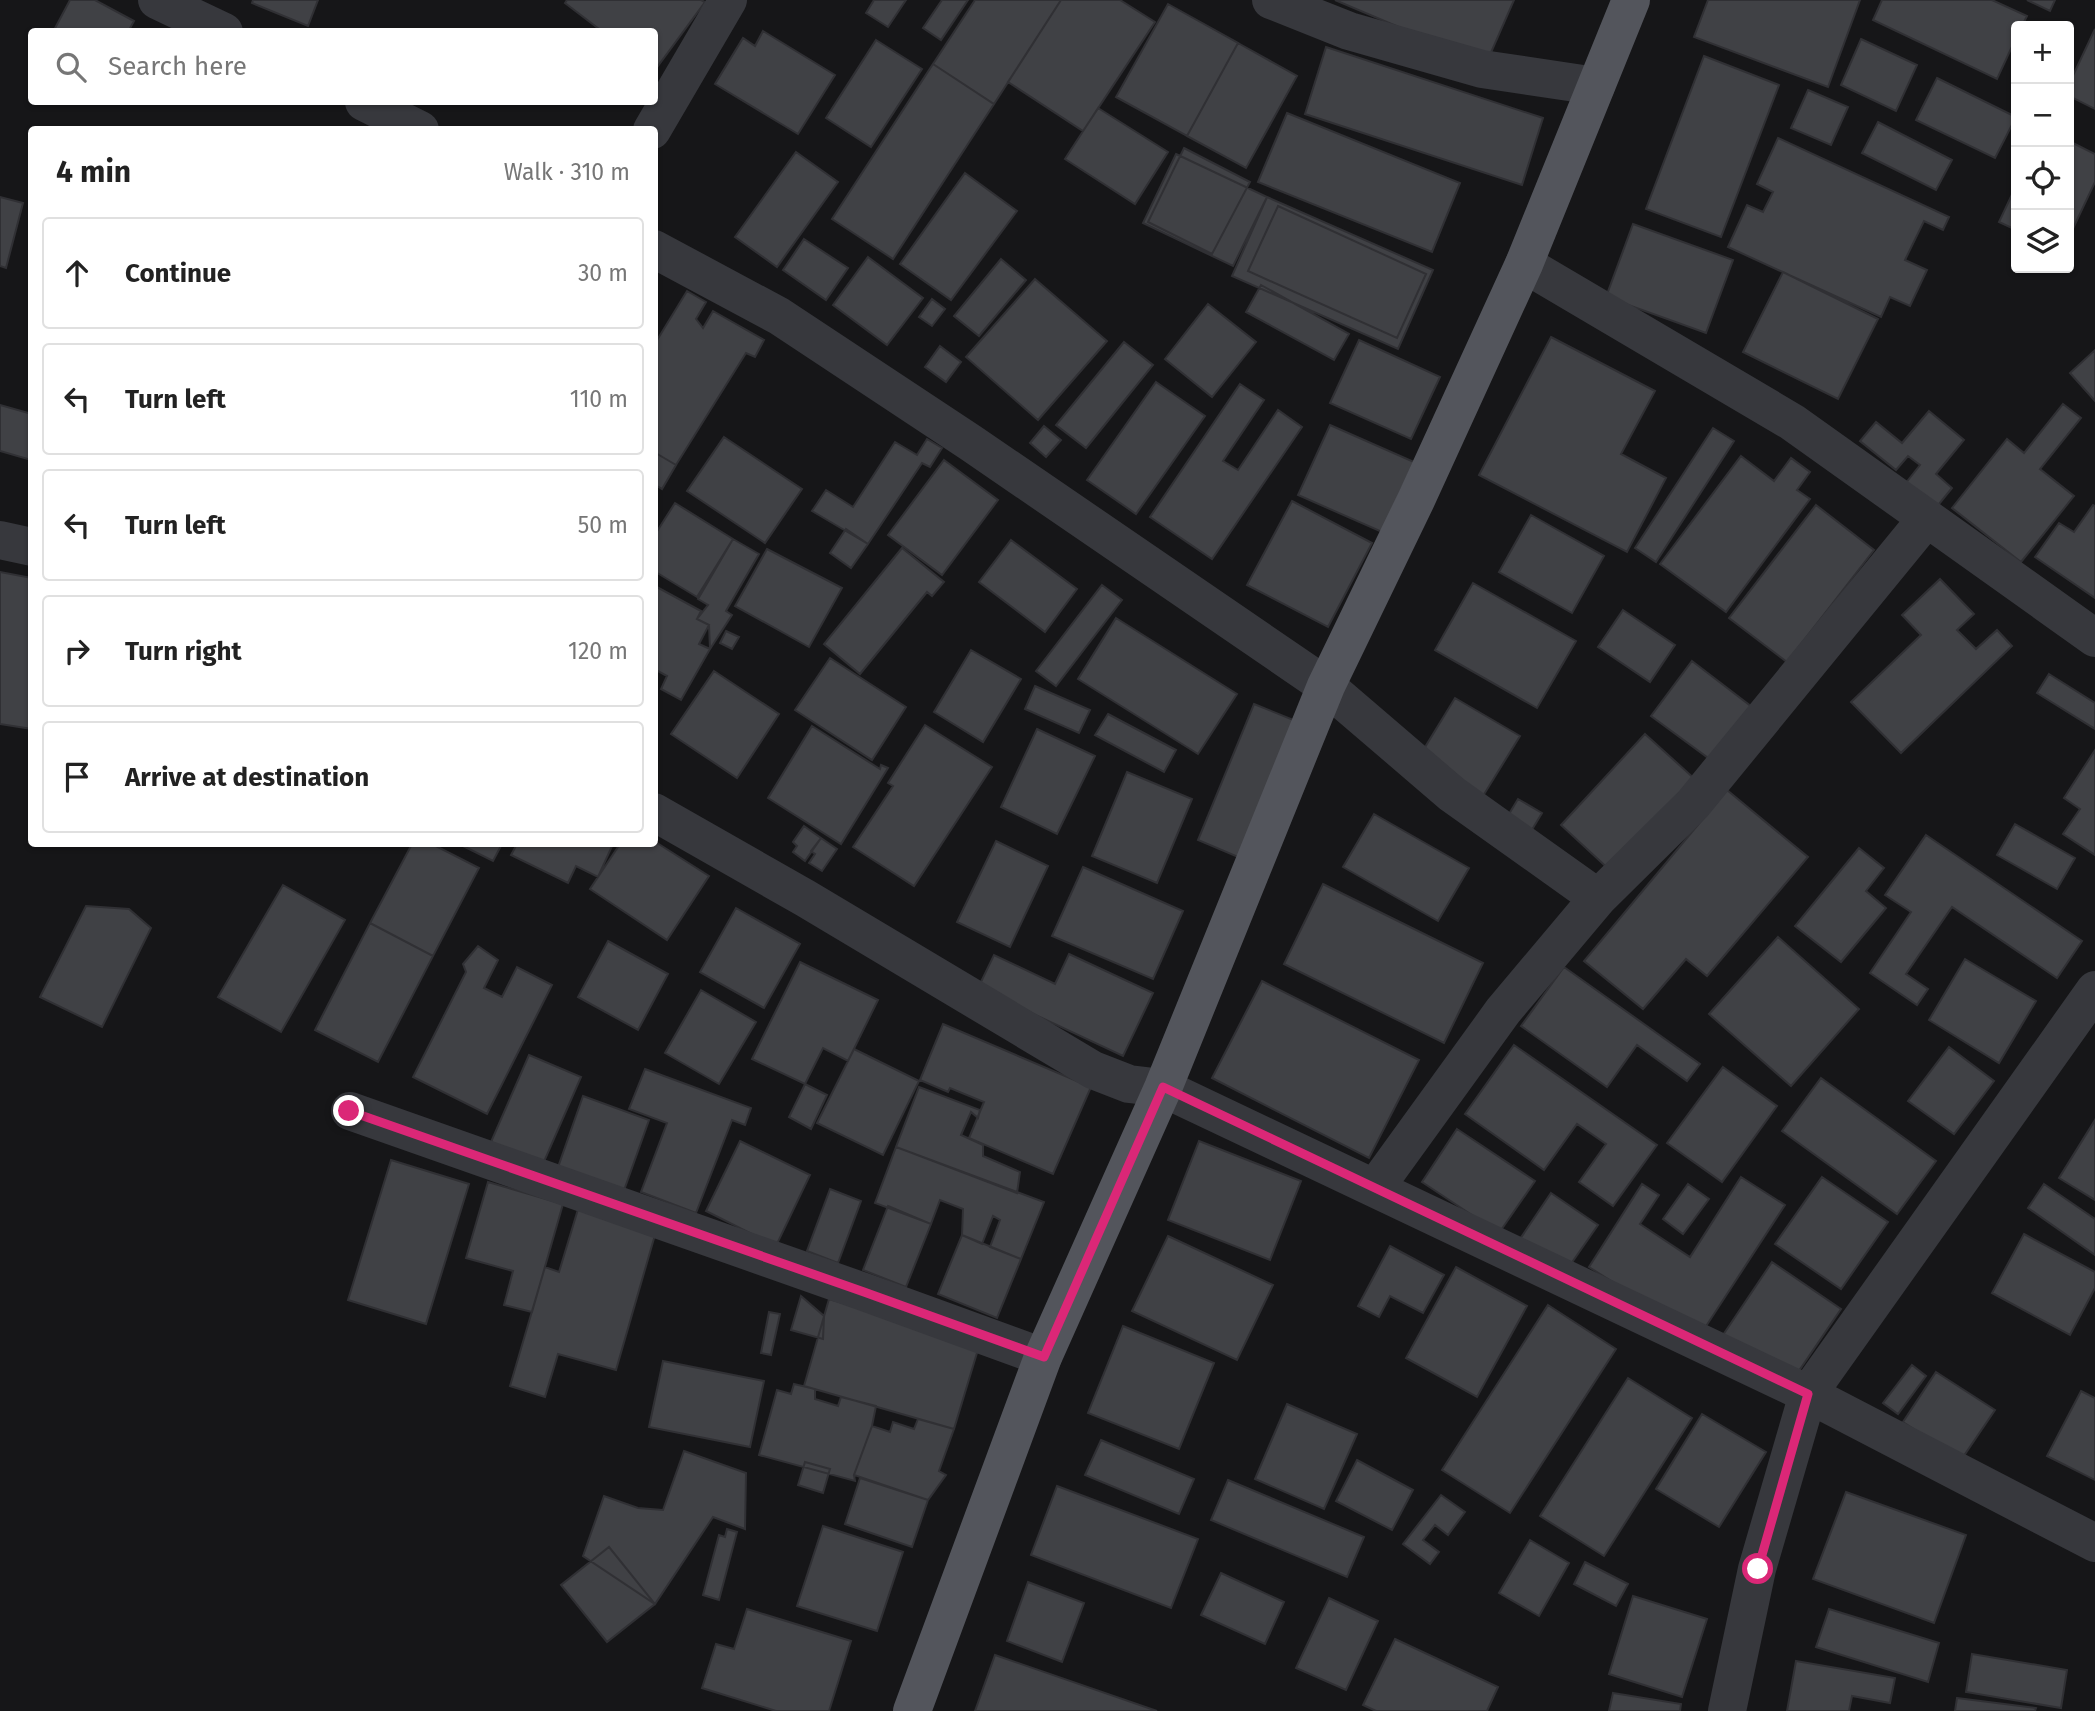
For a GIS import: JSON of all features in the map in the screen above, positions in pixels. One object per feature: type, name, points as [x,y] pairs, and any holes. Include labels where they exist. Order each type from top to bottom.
[{"type":"main road","points":[[912,1711],[1044,1357],[1163,1087],[1326,686],[1416,500],[1524,264],[1631,0]]},
{"type":"street","points":[[157,0],[222,20]]},
{"type":"street","points":[[654,126],[728,0]]},
{"type":"street","points":[[1271,0],[1349,31],[1482,69],[1596,86]]},
{"type":"street","points":[[370,105],[412,126]]},
{"type":"street","points":[[658,251],[779,316],[971,443],[1326,686],[1452,794],[1598,898]]},
{"type":"street","points":[[1524,264],[1793,422],[2095,638]]},
{"type":"street","points":[[1374,1188],[1503,1011],[1598,898],[1693,804],[1927,518]]},
{"type":"street","points":[[0,540],[28,546]]},
{"type":"street","points":[[658,814],[805,898],[1093,1070],[1129,1084],[1163,1087],[1808,1394],[2095,1543]]},
{"type":"street","points":[[1727,1711],[1758,1569],[1808,1394],[2095,990]]},
{"type":"street","points":[[349,1111],[1044,1357]]},
{"type":"building","points":[[70,0],[95,0],[134,21],[130,28],[55,28]]},
{"type":"building","points":[[253,0],[318,0],[308,26],[252,3]]},
{"type":"building","points":[[567,0],[705,2],[658,66],[658,28],[598,28],[565,3]]},
{"type":"building","points":[[874,0],[906,0],[888,27],[866,13]]},
{"type":"building","points":[[942,0],[968,0],[941,40],[923,28]]},
{"type":"building","points":[[975,0],[1061,0],[994,104],[933,64]]},
{"type":"building","points":[[1061,0],[1120,0],[1155,22],[1083,131],[1008,82]]},
{"type":"building","points":[[1335,0],[1514,0],[1486,64]]},
{"type":"building","points":[[1708,0],[1860,0],[1828,87],[1694,37]]},
{"type":"building","points":[[1882,0],[1992,0],[2027,16],[2024,21],[2011,21],[2011,49],[1997,79],[1873,20]]},
{"type":"building","points":[[2027,0],[2055,0],[2050,11]]},
{"type":"building","points":[[1168,4],[1238,43],[1187,136],[1116,97]]},
{"type":"building","points":[[2095,29],[2095,109],[2074,98],[2074,73]]},
{"type":"building","points":[[763,31],[835,75],[798,134],[715,84],[743,38],[755,46]]},
{"type":"building","points":[[1861,39],[1917,65],[1896,111],[1841,85]]},
{"type":"building","points":[[876,40],[922,69],[871,147],[826,118]]},
{"type":"building","points":[[1238,43],[1297,76],[1246,168],[1187,136]]},
{"type":"building","points":[[1326,47],[1543,118],[1522,185],[1305,114]]},
{"type":"building","points":[[1704,56],[1779,85],[1721,237],[1646,209]]},
{"type":"building","points":[[933,64],[994,104],[893,259],[832,219]]},
{"type":"building","points":[[1937,78],[2011,115],[2011,127],[1995,158],[1916,120]]},
{"type":"building","points":[[1808,90],[1848,107],[1831,145],[1791,128]]},
{"type":"building","points":[[1098,108],[1168,152],[1135,204],[1065,159]]},
{"type":"building","points":[[1287,113],[1460,183],[1432,252],[1258,182]]},
{"type":"building","points":[[1878,122],[1952,160],[1936,190],[1862,153]]},
{"type":"building","points":[[1778,138],[1949,217],[1943,230],[1924,221],[1905,260],[1927,270],[1910,306],[1890,297],[1881,317],[1728,247],[1747,205],[1763,212],[1773,192],[1757,184]]},
{"type":"building","points":[[2074,144],[2095,154],[2095,182],[2074,226]]},
{"type":"building","points":[[1184,148],[1250,182],[1212,254],[1148,222]]},
{"type":"building","points":[[796,152],[838,182],[777,267],[735,237]]},
{"type":"building","points":[[1176,154],[1267,197],[1233,266],[1143,223]]},
{"type":"building","points":[[965,173],[1017,211],[951,300],[900,264]]},
{"type":"building","points":[[0,197],[23,203],[6,268],[0,266]]},
{"type":"building","points":[[1267,197],[1433,270],[1398,349],[1232,276]]},
{"type":"building","points":[[2011,197],[2011,228],[1999,222]]},
{"type":"building","points":[[1278,206],[1426,274],[1397,338],[1248,271]]},
{"type":"building","points":[[1633,224],[1733,260],[1706,333],[1606,297]]},
{"type":"building","points":[[804,239],[848,268],[826,300],[783,270]]},
{"type":"building","points":[[868,257],[923,298],[887,345],[833,305]]},
{"type":"building","points":[[1001,259],[1026,280],[979,336],[954,316]]},
{"type":"building","points":[[1783,272],[1878,319],[1838,399],[1743,352]]},
{"type":"building","points":[[1035,279],[1107,341],[1038,420],[966,357]]},
{"type":"building","points":[[1261,285],[1349,334],[1334,360],[1246,312]]},
{"type":"building","points":[[687,291],[706,302],[696,319],[703,328],[713,311],[764,340],[755,357],[746,353],[676,465],[658,454],[658,338]]},
{"type":"building","points":[[932,299],[945,309],[932,326],[919,317]]},
{"type":"building","points":[[1208,304],[1256,342],[1212,397],[1165,359]]},
{"type":"building","points":[[1551,337],[1655,391],[1621,454],[1666,478],[1627,552],[1479,475]]},
{"type":"building","points":[[1359,340],[1440,377],[1411,439],[1330,403]]},
{"type":"building","points":[[1124,342],[1153,365],[1086,448],[1056,425]]},
{"type":"building","points":[[940,346],[961,362],[946,382],[925,367]]},
{"type":"building","points":[[2095,350],[2095,401],[2070,373]]},
{"type":"building","points":[[1156,382],[1205,416],[1136,514],[1087,480]]},
{"type":"building","points":[[1240,384],[1264,400],[1223,461],[1238,470],[1278,410],[1302,427],[1212,559],[1150,517]]},
{"type":"building","points":[[2063,404],[2081,418],[2040,469],[2074,496],[2021,562],[1952,508],[2007,439],[2024,453]]},
{"type":"building","points":[[0,405],[28,413],[28,459],[0,451]]},
{"type":"building","points":[[1929,411],[1964,440],[1936,474],[1952,488],[1935,509],[1905,484],[1920,465],[1908,456],[1896,470],[1860,441],[1876,422],[1902,443]]},
{"type":"building","points":[[1330,425],[1414,462],[1382,532],[1298,495]]},
{"type":"building","points":[[1044,426],[1061,440],[1046,457],[1030,443]]},
{"type":"building","points":[[1713,428],[1734,441],[1656,562],[1635,548]]},
{"type":"building","points":[[724,437],[802,489],[765,543],[687,491]]},
{"type":"building","points":[[927,439],[942,448],[930,467],[922,463],[868,544],[812,511],[826,490],[853,507],[895,442],[917,455]]},
{"type":"building","points":[[658,454],[676,465],[662,489],[658,486]]},
{"type":"building","points":[[1741,456],[1774,481],[1791,458],[1810,472],[1797,490],[1810,499],[1726,612],[1660,564]]},
{"type":"building","points":[[944,460],[998,500],[942,575],[888,535]]},
{"type":"building","points":[[1292,501],[1372,543],[1328,627],[1247,585]]},
{"type":"building","points":[[675,503],[733,539],[697,597],[658,573],[658,530]]},
{"type":"building","points":[[1816,505],[1874,550],[1787,662],[1729,618]]},
{"type":"building","points":[[2093,505],[2095,598],[2035,557],[2059,523],[2074,532]]},
{"type":"building","points":[[1531,515],[1604,556],[1572,613],[1499,572]]},
{"type":"building","points":[[846,529],[868,544],[851,568],[830,553]]},
{"type":"building","points":[[733,539],[759,554],[726,611],[732,615],[710,649],[709,625],[697,619],[708,605],[698,599]]},
{"type":"building","points":[[1011,540],[1077,589],[1045,632],[979,582]]},
{"type":"building","points":[[902,548],[944,582],[932,596],[927,592],[860,674],[824,644]]},
{"type":"building","points":[[767,549],[842,588],[809,647],[735,606]]},
{"type":"building","points":[[0,572],[28,577],[28,728],[0,724]]},
{"type":"building","points":[[1940,579],[1974,614],[1957,630],[1976,649],[1997,630],[2012,646],[1901,753],[1851,702],[1921,635],[1902,615]]},
{"type":"building","points":[[1473,583],[1576,641],[1537,708],[1435,650]]},
{"type":"building","points":[[1102,585],[1122,600],[1056,686],[1036,671]]},
{"type":"building","points":[[658,588],[701,611],[697,619],[709,625],[699,644],[710,649],[681,700],[661,689],[667,676],[658,671]]},
{"type":"building","points":[[1623,610],[1675,645],[1650,682],[1598,647]]},
{"type":"building","points":[[1116,618],[1237,694],[1198,754],[1078,679]]},
{"type":"building","points":[[726,631],[739,637],[732,649],[720,643]]},
{"type":"building","points":[[971,650],[1021,679],[983,742],[934,712]]},
{"type":"building","points":[[830,658],[906,707],[872,760],[795,710]]},
{"type":"building","points":[[1692,661],[1752,707],[1711,760],[1651,716]]},
{"type":"building","points":[[714,671],[779,714],[737,778],[671,734]]},
{"type":"building","points":[[2049,674],[2095,703],[2095,729],[2037,693]]},
{"type":"building","points":[[1035,686],[1090,710],[1079,733],[1025,709]]},
{"type":"building","points":[[1455,698],[1520,736],[1483,796],[1419,757]]},
{"type":"building","points":[[1254,704],[1296,721],[1238,857],[1198,840]]},
{"type":"building","points":[[1108,714],[1176,750],[1164,772],[1095,735]]},
{"type":"building","points":[[925,725],[992,767],[914,886],[853,847],[893,786],[888,783]]},
{"type":"building","points":[[812,726],[880,769],[881,765],[888,768],[841,844],[768,798]]},
{"type":"building","points":[[1037,729],[1095,756],[1057,834],[1001,807]]},
{"type":"building","points":[[1645,734],[1697,781],[1613,873],[1561,825]]},
{"type":"building","points":[[2095,750],[2095,855],[2063,834],[2080,809],[2064,798]]},
{"type":"building","points":[[1127,772],[1192,799],[1157,883],[1092,856]]},
{"type":"building","points":[[1727,790],[1808,857],[1707,976],[1686,959],[1643,1009],[1584,961]]},
{"type":"building","points":[[1518,799],[1542,813],[1530,833],[1506,819]]},
{"type":"building","points":[[1374,814],[1469,868],[1438,921],[1343,867]]},
{"type":"building","points":[[2015,824],[2075,858],[2057,889],[1997,855]]},
{"type":"building","points":[[804,826],[821,838],[805,861],[793,852],[797,846],[793,842]]},
{"type":"building","points":[[1926,835],[2082,941],[2057,978],[1952,907],[1906,974],[1928,989],[1917,1005],[1870,973],[1911,912],[1885,895]]},
{"type":"building","points":[[821,838],[837,849],[822,871],[809,863],[815,854],[811,851]]},
{"type":"building","points":[[996,841],[1048,866],[1010,947],[957,922]]},
{"type":"building","points":[[658,844],[709,876],[667,940],[590,889],[618,847],[658,847]]},
{"type":"building","points":[[410,847],[438,847],[479,868],[433,956],[370,923]]},
{"type":"building","points":[[465,847],[500,847],[493,861]]},
{"type":"building","points":[[515,847],[612,847],[598,877],[576,866],[568,883],[511,855]]},
{"type":"building","points":[[1859,848],[1884,868],[1866,891],[1886,908],[1841,962],[1795,926]]},
{"type":"building","points":[[1083,867],[1183,911],[1153,979],[1052,936]]},
{"type":"building","points":[[1323,884],[1483,963],[1444,1043],[1284,964]]},
{"type":"building","points":[[283,885],[345,920],[281,1032],[218,997]]},
{"type":"building","points":[[86,906],[129,909],[151,928],[102,1027],[40,997]]},
{"type":"building","points":[[736,908],[800,944],[764,1008],[700,972]]},
{"type":"building","points":[[370,923],[433,956],[378,1062],[315,1030]]},
{"type":"building","points":[[1778,937],[1859,1009],[1791,1086],[1709,1014]]},
{"type":"building","points":[[608,941],[668,974],[638,1030],[578,997]]},
{"type":"building","points":[[478,946],[498,960],[484,988],[502,997],[517,967],[552,985],[487,1114],[413,1077],[466,972],[463,964]]},
{"type":"building","points":[[1069,954],[1153,993],[1123,1056],[978,988],[994,955],[1055,984]]},
{"type":"building","points":[[1965,959],[2036,1001],[1999,1063],[1929,1020]]},
{"type":"building","points":[[800,962],[878,1000],[848,1061],[823,1048],[805,1084],[752,1059]]},
{"type":"building","points":[[1564,967],[1700,1064],[1687,1081],[1637,1045],[1607,1087],[1521,1026]]},
{"type":"building","points":[[1262,981],[1419,1060],[1369,1158],[1212,1078]]},
{"type":"building","points":[[701,990],[756,1022],[719,1084],[665,1053]]},
{"type":"building","points":[[943,1024],[1091,1087],[1053,1174],[969,1138],[984,1102],[950,1088],[948,1092],[920,1080]]},
{"type":"building","points":[[1514,1045],[1657,1145],[1613,1206],[1579,1182],[1606,1144],[1577,1124],[1544,1170],[1465,1114]]},
{"type":"building","points":[[1949,1047],[1994,1081],[1954,1134],[1908,1101]]},
{"type":"building","points":[[854,1049],[919,1081],[883,1155],[817,1123]]},
{"type":"building","points":[[529,1055],[581,1077],[543,1164],[491,1142]]},
{"type":"building","points":[[1723,1067],[1777,1106],[1722,1182],[1667,1143]]},
{"type":"building","points":[[645,1069],[751,1108],[745,1125],[732,1120],[696,1213],[641,1192],[667,1123],[629,1109]]},
{"type":"building","points":[[1821,1078],[1936,1161],[1897,1214],[1782,1131]]},
{"type":"building","points":[[805,1084],[827,1095],[811,1129],[789,1117]]},
{"type":"building","points":[[919,1087],[980,1110],[978,1118],[971,1112],[961,1135],[983,1145],[983,1156],[1020,1172],[1017,1193],[896,1147]]},
{"type":"building","points":[[583,1096],[649,1120],[622,1196],[556,1173]]},
{"type":"building","points":[[2095,1120],[2095,1200],[2059,1178]]},
{"type":"building","points":[[1457,1129],[1535,1181],[1499,1233],[1422,1182]]},
{"type":"building","points":[[740,1141],[810,1175],[776,1246],[706,1211]]},
{"type":"building","points":[[1199,1141],[1301,1181],[1270,1260],[1168,1220]]},
{"type":"building","points":[[896,1147],[1044,1202],[1021,1259],[990,1247],[1000,1220],[993,1216],[982,1244],[962,1235],[963,1209],[940,1200],[931,1224],[875,1203]]},
{"type":"building","points":[[391,1160],[469,1184],[426,1324],[348,1300]]},
{"type":"building","points":[[1741,1177],[1785,1205],[1699,1337],[1589,1267],[1642,1184],[1659,1195],[1640,1224],[1690,1257]]},
{"type":"building","points":[[1822,1177],[1888,1222],[1841,1289],[1775,1244]]},
{"type":"building","points":[[488,1182],[563,1204],[532,1312],[504,1305],[513,1271],[466,1258]]},
{"type":"building","points":[[1688,1184],[1709,1199],[1683,1234],[1663,1219]]},
{"type":"building","points":[[2044,1184],[2095,1219],[2095,1255],[2028,1208]]},
{"type":"building","points":[[830,1189],[861,1201],[838,1263],[807,1251]]},
{"type":"building","points":[[1551,1193],[1598,1225],[1566,1271],[1520,1239]]},
{"type":"building","points":[[579,1206],[657,1228],[616,1370],[558,1354],[545,1397],[510,1386],[545,1267],[559,1272]]},
{"type":"building","points":[[888,1206],[931,1224],[906,1287],[863,1270]]},
{"type":"building","points":[[2024,1234],[2095,1272],[2095,1288],[2070,1335],[1992,1293]]},
{"type":"building","points":[[962,1235],[1021,1259],[997,1318],[938,1294]]},
{"type":"building","points":[[1168,1236],[1273,1285],[1237,1360],[1132,1311]]},
{"type":"building","points":[[1390,1246],[1444,1275],[1423,1313],[1390,1296],[1379,1317],[1358,1306]]},
{"type":"building","points":[[1772,1262],[1841,1309],[1792,1381],[1723,1335]]},
{"type":"building","points":[[1456,1267],[1527,1306],[1477,1397],[1406,1358]]},
{"type":"building","points":[[801,1296],[824,1316],[823,1339],[791,1330]]},
{"type":"building","points":[[829,1299],[980,1343],[954,1429],[804,1386]]},
{"type":"building","points":[[1548,1305],[1616,1349],[1510,1513],[1442,1470]]},
{"type":"building","points":[[769,1312],[780,1314],[771,1355],[761,1353]]},
{"type":"building","points":[[1123,1326],[1214,1363],[1179,1449],[1088,1413]]},
{"type":"building","points":[[663,1361],[764,1381],[750,1447],[649,1427]]},
{"type":"building","points":[[1912,1365],[1926,1376],[1898,1414],[1883,1403]]},
{"type":"building","points":[[1936,1372],[1995,1410],[1961,1460],[1903,1422]]},
{"type":"building","points":[[1628,1378],[1692,1418],[1604,1556],[1540,1516]]},
{"type":"building","points":[[794,1384],[815,1389],[815,1399],[838,1406],[841,1397],[876,1406],[872,1426],[854,1475],[855,1481],[759,1455],[777,1390],[791,1394]]},
{"type":"building","points":[[2081,1391],[2095,1398],[2095,1480],[2047,1456]]},
{"type":"building","points":[[1287,1404],[1357,1434],[1324,1509],[1255,1479]]},
{"type":"building","points":[[1702,1414],[1766,1452],[1719,1527],[1656,1489]]},
{"type":"building","points":[[918,1419],[954,1429],[939,1471],[946,1475],[928,1500],[854,1475],[872,1426],[890,1432],[893,1422],[914,1429]]},
{"type":"building","points":[[1101,1440],[1194,1479],[1179,1514],[1085,1475]]},
{"type":"building","points":[[684,1451],[746,1473],[745,1529],[713,1517],[655,1604],[583,1556],[604,1496],[638,1508],[663,1510]]},
{"type":"building","points":[[1357,1460],[1413,1490],[1392,1530],[1336,1501]]},
{"type":"building","points":[[805,1462],[830,1469],[823,1493],[798,1485]]},
{"type":"building","points":[[860,1478],[928,1500],[912,1547],[845,1524]]},
{"type":"building","points":[[1228,1480],[1364,1537],[1347,1577],[1211,1520]]},
{"type":"building","points":[[1057,1486],[1198,1539],[1171,1608],[1031,1555]]},
{"type":"building","points":[[1846,1492],[1966,1535],[1934,1623],[1813,1579]]},
{"type":"building","points":[[1441,1495],[1465,1512],[1448,1535],[1435,1525],[1423,1540],[1439,1552],[1430,1564],[1403,1544]]},
{"type":"building","points":[[823,1526],[903,1552],[877,1631],[797,1606]]},
{"type":"building","points":[[727,1529],[737,1532],[719,1600],[703,1595],[719,1535],[725,1537]]},
{"type":"building","points":[[1530,1540],[1569,1563],[1539,1616],[1499,1593]]},
{"type":"building","points":[[609,1547],[655,1604],[607,1642],[561,1585]]},
{"type":"building","points":[[1585,1562],[1628,1584],[1616,1606],[1574,1584]]},
{"type":"building","points":[[1221,1573],[1284,1602],[1265,1644],[1201,1615]]},
{"type":"building","points":[[1028,1582],[1084,1603],[1062,1662],[1007,1641]]},
{"type":"building","points":[[1633,1596],[1707,1619],[1682,1697],[1609,1674]]},
{"type":"building","points":[[1329,1598],[1378,1621],[1346,1690],[1296,1668]]},
{"type":"building","points":[[747,1609],[851,1641],[829,1711],[776,1711],[702,1688],[716,1644],[734,1649]]},
{"type":"building","points":[[1829,1609],[1939,1643],[1928,1682],[1816,1647]]},
{"type":"building","points":[[1395,1639],[1498,1687],[1487,1711],[1376,1711],[1363,1705]]},
{"type":"building","points":[[1972,1654],[2067,1670],[2061,1708],[1966,1692]]},
{"type":"building","points":[[995,1655],[1157,1711],[975,1711]]},
{"type":"building","points":[[1796,1661],[1895,1678],[1890,1703],[1852,1696],[1849,1711],[1787,1711]]},
{"type":"building","points":[[1613,1693],[1681,1704],[1680,1711],[1609,1711]]},
{"type":"building","points":[[1957,1698],[2036,1708],[2035,1711],[1955,1711]]},
{"type":"route","points":[[349,1111],[1044,1357],[1163,1087],[1808,1394],[1758,1569]]}]
